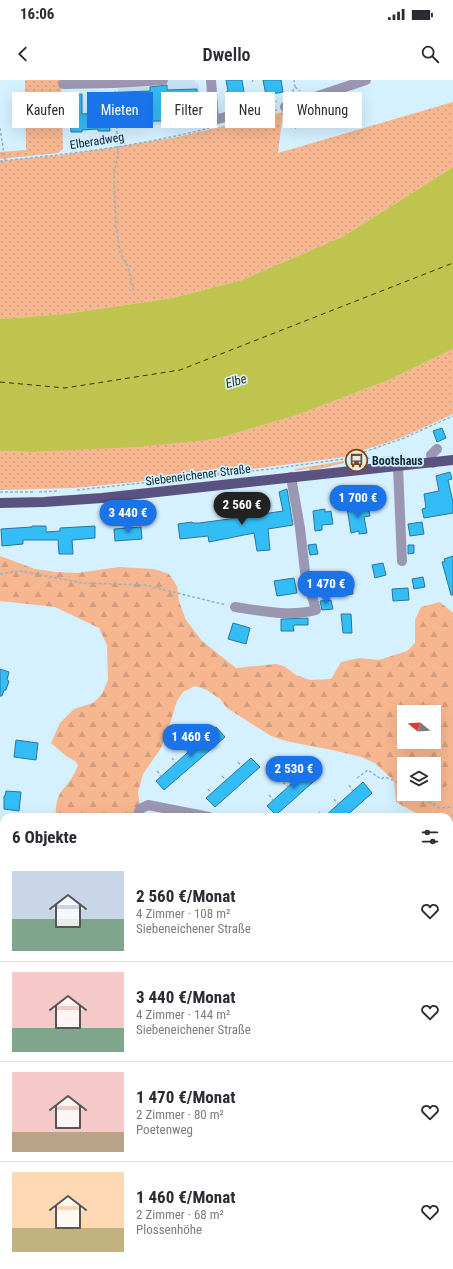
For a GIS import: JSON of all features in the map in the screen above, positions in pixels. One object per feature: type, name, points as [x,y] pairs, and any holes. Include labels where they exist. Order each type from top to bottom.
[{"type":"main road","name":"Siebeneichener Straße","points":[[0,503],[102,498],[453,460]]},
{"type":"street","points":[[63,84],[163,80]]},
{"type":"street","points":[[212,80],[214,120],[225,117]]},
{"type":"street","points":[[330,92],[366,80]]},
{"type":"street","points":[[433,463],[431,455],[437,449]]},
{"type":"street","points":[[398,467],[402,561]]},
{"type":"street","points":[[235,607],[272,613],[304,613],[316,610],[305,572],[300,528],[291,477]]},
{"type":"street","points":[[138,813],[140,809],[148,805],[189,813]]},
{"type":"path","points":[[292,92],[294,87],[294,80]]},
{"type":"path","points":[[114,83],[118,152],[114,176],[116,226],[120,252],[128,267],[134,293]]},
{"type":"path","points":[[294,87],[300,91]]},
{"type":"path","points":[[0,128],[5,161]]},
{"type":"path","name":"Elberadweg","points":[[0,161],[63,155],[117,147],[173,138],[211,128]]},
{"type":"path","points":[[74,490],[270,470],[344,459],[404,438],[453,416]]},
{"type":"path","points":[[0,492],[60,491]]},
{"type":"path","points":[[0,574],[20,571],[83,583],[145,585],[235,607]]},
{"type":"path","points":[[202,731],[206,736]]},
{"type":"path","points":[[187,744],[191,749]]},
{"type":"path","points":[[172,758],[176,763]]},
{"type":"path","points":[[238,762],[241,766]]},
{"type":"path","points":[[298,769],[302,774]]},
{"type":"path","points":[[357,778],[368,770],[381,779],[385,777],[397,782]]},
{"type":"path","points":[[157,771],[161,776]]},
{"type":"path","points":[[222,776],[226,780]]},
{"type":"path","points":[[283,782],[288,787]]},
{"type":"path","points":[[349,786],[353,791]]},
{"type":"path","points":[[208,789],[211,793]]},
{"type":"path","points":[[269,795],[273,800]]},
{"type":"path","points":[[334,799],[338,804]]},
{"type":"path","points":[[428,801],[440,808],[453,807]]},
{"type":"shaded area","points":[[115,80],[195,80],[195,82],[199,84],[199,92],[161,92],[161,124],[153,125],[153,92],[118,92]]},
{"type":"green space","points":[[25,80],[115,80],[61,81],[61,92],[25,92]]},
{"type":"green space","points":[[453,102],[453,167],[344,236],[242,280],[172,298],[65,314],[0,319],[0,161],[63,155],[173,138],[225,126],[225,128],[275,128],[275,114],[283,112],[278,153]]},
{"type":"green space","points":[[26,128],[62,128],[63,149],[58,153],[0,159],[0,152],[26,150]]},
{"type":"green space","points":[[453,349],[453,414],[403,437],[344,457],[206,475],[74,488],[0,490],[0,451],[31,452],[216,439],[297,415],[389,380]]},
{"type":"green space","points":[[344,461],[344,463],[310,471],[309,468],[295,471],[295,469]]},
{"type":"green space","points":[[0,556],[35,569],[56,572],[77,573],[119,567],[154,569],[169,574],[177,586],[179,601],[186,620],[202,641],[236,668],[276,664],[284,666],[296,675],[310,680],[331,679],[341,662],[359,658],[379,660],[407,651],[415,643],[415,620],[421,607],[440,602],[453,613],[453,774],[441,796],[441,757],[397,757],[397,801],[439,801],[432,813],[416,813],[396,802],[394,781],[375,763],[361,757],[286,741],[271,736],[227,708],[220,699],[207,690],[195,686],[183,692],[177,701],[161,748],[143,774],[138,792],[140,806],[137,813],[55,813],[59,795],[73,776],[78,765],[75,761],[66,756],[51,743],[60,723],[74,709],[93,703],[102,694],[108,680],[107,645],[99,628],[55,607],[0,601]]},
{"type":"green space","points":[[453,774],[453,813],[432,813],[439,801],[441,801],[441,796]]},
{"type":"water","name":"Elbe","points":[[453,167],[453,349],[389,380],[297,415],[216,439],[135,447],[31,452],[0,451],[0,319],[65,314],[172,298],[242,280],[344,236]]},
{"type":"building","points":[[226,80],[242,80],[244,92],[226,92],[228,91]]},
{"type":"building","points":[[263,80],[281,80],[283,92],[275,93],[275,92],[265,92]]},
{"type":"building","points":[[167,85],[167,90],[197,89],[197,92],[161,92],[161,121],[153,121],[153,92],[124,92],[150,91],[150,87]]},
{"type":"building","points":[[79,94],[82,94],[82,114],[87,114],[87,128],[110,128],[110,131],[98,131],[98,129],[82,130],[82,132],[71,132],[71,128],[79,128]]},
{"type":"building","points":[[442,428],[446,438],[437,442],[433,431]]},
{"type":"building","points":[[450,472],[452,479],[448,480],[453,502],[453,513],[424,518],[422,509],[426,508],[424,494],[439,491],[436,476]]},
{"type":"building","points":[[287,489],[293,525],[268,529],[270,550],[257,551],[254,533],[209,542],[208,536],[180,539],[178,524],[192,522],[199,523],[283,511],[279,492]]},
{"type":"building","points":[[368,505],[370,516],[364,517],[367,533],[359,534],[359,531],[351,533],[347,508]]},
{"type":"building","points":[[325,509],[325,512],[331,511],[333,524],[322,525],[322,530],[315,531],[313,511]]},
{"type":"building","points":[[422,522],[424,534],[410,536],[408,524]]},
{"type":"building","points":[[46,526],[46,532],[60,531],[60,528],[95,526],[95,538],[72,540],[73,554],[59,554],[58,540],[23,540],[23,544],[2,546],[1,529]]},
{"type":"building","points":[[141,527],[142,539],[115,541],[114,529]]},
{"type":"building","points":[[316,544],[318,554],[310,555],[308,545]]},
{"type":"building","points":[[408,545],[414,545],[414,553],[408,554]]},
{"type":"building","points":[[453,556],[453,595],[451,595],[442,562],[445,562],[444,559]]},
{"type":"building","points":[[383,563],[386,575],[375,578],[372,565]]},
{"type":"building","points":[[423,577],[425,587],[414,589],[412,579]]},
{"type":"building","points":[[294,578],[297,593],[277,596],[274,581]]},
{"type":"building","points":[[349,579],[349,582],[352,582],[353,594],[325,597],[323,583]]},
{"type":"building","points":[[408,588],[409,600],[393,601],[392,589]]},
{"type":"building","points":[[331,600],[333,609],[322,610],[320,601]]},
{"type":"building","points":[[341,614],[351,614],[352,633],[343,633]]},
{"type":"building","points":[[308,618],[308,625],[295,625],[293,626],[294,631],[281,631],[281,619]]},
{"type":"building","points":[[233,623],[250,628],[246,644],[228,639]]},
{"type":"building","points":[[0,669],[9,672],[7,680],[9,681],[2,696],[0,696]]},
{"type":"building","points":[[216,727],[225,737],[164,790],[156,781]]},
{"type":"building","points":[[16,740],[38,743],[36,760],[14,757]]},
{"type":"building","points":[[251,758],[260,767],[215,807],[206,798]]},
{"type":"building","points":[[312,765],[321,775],[278,813],[274,813],[267,806]]},
{"type":"building","points":[[363,782],[372,793],[350,813],[328,813]]},
{"type":"building","points":[[6,791],[21,792],[19,811],[4,809],[4,796]]},
{"type":"ferry route","points":[[0,382],[65,388],[180,370],[453,263]]},
{"type":"place","name":"Bootshaus","points":[[357,461]]}]
